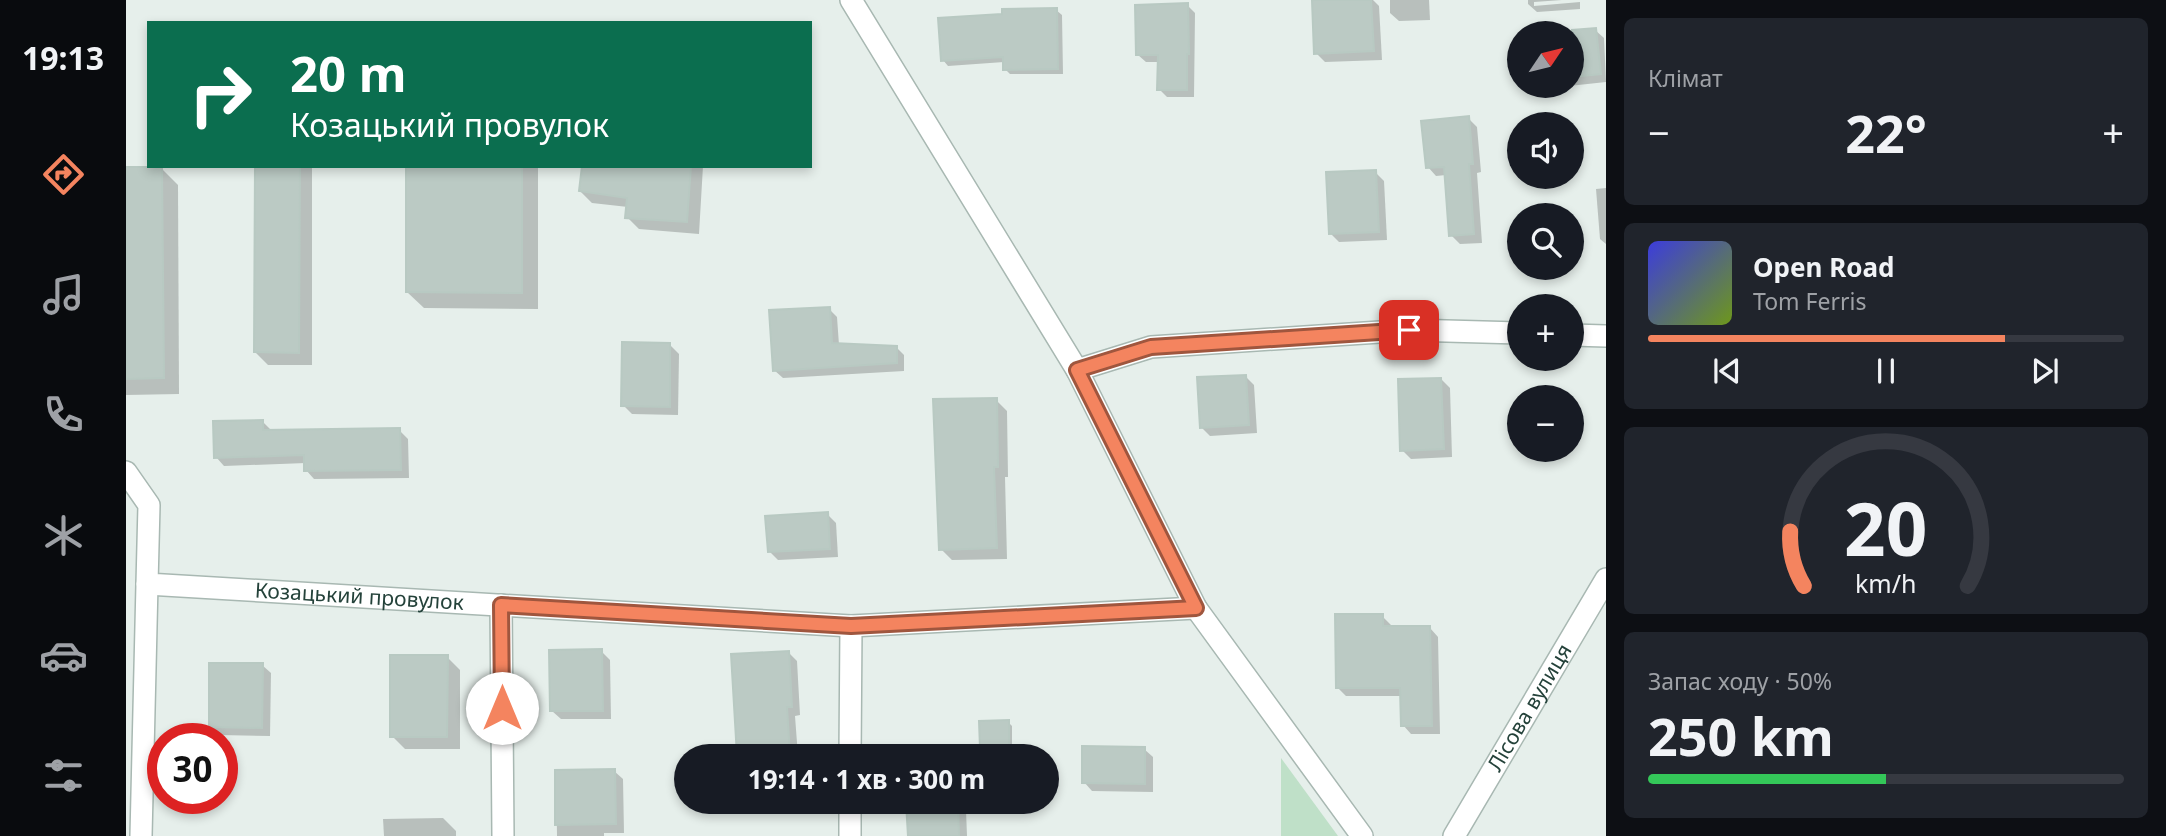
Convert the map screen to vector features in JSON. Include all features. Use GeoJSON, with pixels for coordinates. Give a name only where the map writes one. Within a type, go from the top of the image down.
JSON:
{"type":"FeatureCollection","features":[{"type":"Feature","properties":{"kind":"street"},"geometry":{"type":"LineString","coordinates":[[851,0],[1077,370],[1196,608],[1362,836]]}},
{"type":"Feature","properties":{"kind":"street"},"geometry":{"type":"LineString","coordinates":[[1077,370],[1151,347],[1409,330],[1507,333]]}},
{"type":"Feature","properties":{"kind":"street"},"geometry":{"type":"LineString","coordinates":[[1584,335],[1606,336]]}},
{"type":"Feature","properties":{"kind":"street"},"geometry":{"type":"LineString","coordinates":[[126,472],[149,505],[141,836]]}},
{"type":"Feature","properties":{"kind":"street","name":"Лісова вулиця"},"geometry":{"type":"LineString","coordinates":[[1454,836],[1606,579]]}},
{"type":"Feature","properties":{"kind":"street","name":"Козацький провулок"},"geometry":{"type":"LineString","coordinates":[[147,584],[851,626],[1196,608]]}},
{"type":"Feature","properties":{"kind":"street"},"geometry":{"type":"LineString","coordinates":[[501,605],[503,836]]}},
{"type":"Feature","properties":{"kind":"street"},"geometry":{"type":"LineString","coordinates":[[850,744],[851,626]]}},
{"type":"Feature","properties":{"kind":"street"},"geometry":{"type":"LineString","coordinates":[[850,814],[850,836]]}},
{"type":"Feature","properties":{"kind":"green space"},"geometry":{"type":"Polygon","coordinates":[[[1281,758],[1338,836],[1281,836],[1281,758]]]}},
{"type":"Feature","properties":{"kind":"building"},"geometry":{"type":"Polygon","coordinates":[[[1312,0],[1371,0],[1374,51],[1314,54],[1312,0]]]}},
{"type":"Feature","properties":{"kind":"building"},"geometry":{"type":"Polygon","coordinates":[[[1188,3],[1187,90],[1157,90],[1158,55],[1136,55],[1135,5],[1188,3]]]}},
{"type":"Feature","properties":{"kind":"building"},"geometry":{"type":"Polygon","coordinates":[[[1057,8],[1058,69],[1003,70],[1003,57],[941,61],[938,18],[1002,14],[1002,9],[1057,8]]]}},
{"type":"Feature","properties":{"kind":"building"},"geometry":{"type":"Polygon","coordinates":[[[1596,28],[1601,74],[1584,76],[1584,29],[1596,28]]]}},
{"type":"Feature","properties":{"kind":"building"},"geometry":{"type":"Polygon","coordinates":[[[1469,116],[1474,234],[1449,236],[1444,167],[1426,168],[1421,121],[1469,116]]]}},
{"type":"Feature","properties":{"kind":"building"},"geometry":{"type":"Polygon","coordinates":[[[126,167],[162,168],[164,378],[126,379],[126,167]]]}},
{"type":"Feature","properties":{"kind":"building"},"geometry":{"type":"Polygon","coordinates":[[[255,168],[300,168],[299,353],[254,352],[255,168]]]}},
{"type":"Feature","properties":{"kind":"building"},"geometry":{"type":"Polygon","coordinates":[[[406,168],[522,168],[522,293],[406,292],[406,168]]]}},
{"type":"Feature","properties":{"kind":"building"},"geometry":{"type":"Polygon","coordinates":[[[582,168],[691,168],[687,222],[625,218],[627,198],[579,191],[582,168]]]}},
{"type":"Feature","properties":{"kind":"building"},"geometry":{"type":"Polygon","coordinates":[[[1376,170],[1379,232],[1329,234],[1326,172],[1376,170]]]}},
{"type":"Feature","properties":{"kind":"building"},"geometry":{"type":"Polygon","coordinates":[[[830,307],[832,343],[897,346],[897,363],[773,371],[769,310],[830,307]]]}},
{"type":"Feature","properties":{"kind":"building"},"geometry":{"type":"Polygon","coordinates":[[[622,342],[670,343],[670,407],[621,406],[622,342]]]}},
{"type":"Feature","properties":{"kind":"building"},"geometry":{"type":"Polygon","coordinates":[[[1246,375],[1249,425],[1200,428],[1197,377],[1246,375]]]}},
{"type":"Feature","properties":{"kind":"building"},"geometry":{"type":"Polygon","coordinates":[[[1441,378],[1444,449],[1400,451],[1398,379],[1441,378]]]}},
{"type":"Feature","properties":{"kind":"building"},"geometry":{"type":"Polygon","coordinates":[[[997,398],[998,467],[994,467],[997,548],[939,550],[933,399],[997,398]]]}},
{"type":"Feature","properties":{"kind":"building"},"geometry":{"type":"Polygon","coordinates":[[[263,420],[263,430],[400,428],[401,470],[304,471],[304,455],[214,458],[213,421],[263,420]]]}},
{"type":"Feature","properties":{"kind":"building"},"geometry":{"type":"Polygon","coordinates":[[[828,512],[830,549],[768,552],[765,516],[828,512]]]}},
{"type":"Feature","properties":{"kind":"building"},"geometry":{"type":"Polygon","coordinates":[[[1335,614],[1383,614],[1383,626],[1430,626],[1432,726],[1401,726],[1400,688],[1336,688],[1335,614]]]}},
{"type":"Feature","properties":{"kind":"building"},"geometry":{"type":"Polygon","coordinates":[[[602,649],[603,711],[550,711],[549,650],[602,649]]]}},
{"type":"Feature","properties":{"kind":"building"},"geometry":{"type":"Polygon","coordinates":[[[789,651],[792,707],[787,707],[789,744],[736,744],[731,654],[789,651]]]}},
{"type":"Feature","properties":{"kind":"building"},"geometry":{"type":"Polygon","coordinates":[[[390,655],[448,655],[447,737],[390,737],[390,655]]]}},
{"type":"Feature","properties":{"kind":"building"},"geometry":{"type":"Polygon","coordinates":[[[209,663],[263,663],[262,728],[238,728],[238,723],[209,723],[209,663]]]}},
{"type":"Feature","properties":{"kind":"building"},"geometry":{"type":"Polygon","coordinates":[[[1009,720],[1009,744],[980,744],[979,721],[1009,720]]]}},
{"type":"Feature","properties":{"kind":"building"},"geometry":{"type":"Polygon","coordinates":[[[1082,746],[1145,747],[1145,784],[1082,783],[1082,746]]]}},
{"type":"Feature","properties":{"kind":"building"},"geometry":{"type":"Polygon","coordinates":[[[615,769],[616,824],[555,825],[555,770],[615,769]]]}},
{"type":"Feature","properties":{"kind":"building"},"geometry":{"type":"Polygon","coordinates":[[[907,814],[958,814],[959,836],[908,836],[907,814]]]}},
{"type":"Feature","properties":{"kind":"route"},"geometry":{"type":"LineString","coordinates":[[502,708],[501,605],[851,626],[1196,608],[1077,370],[1151,347],[1409,330]]}}]}
